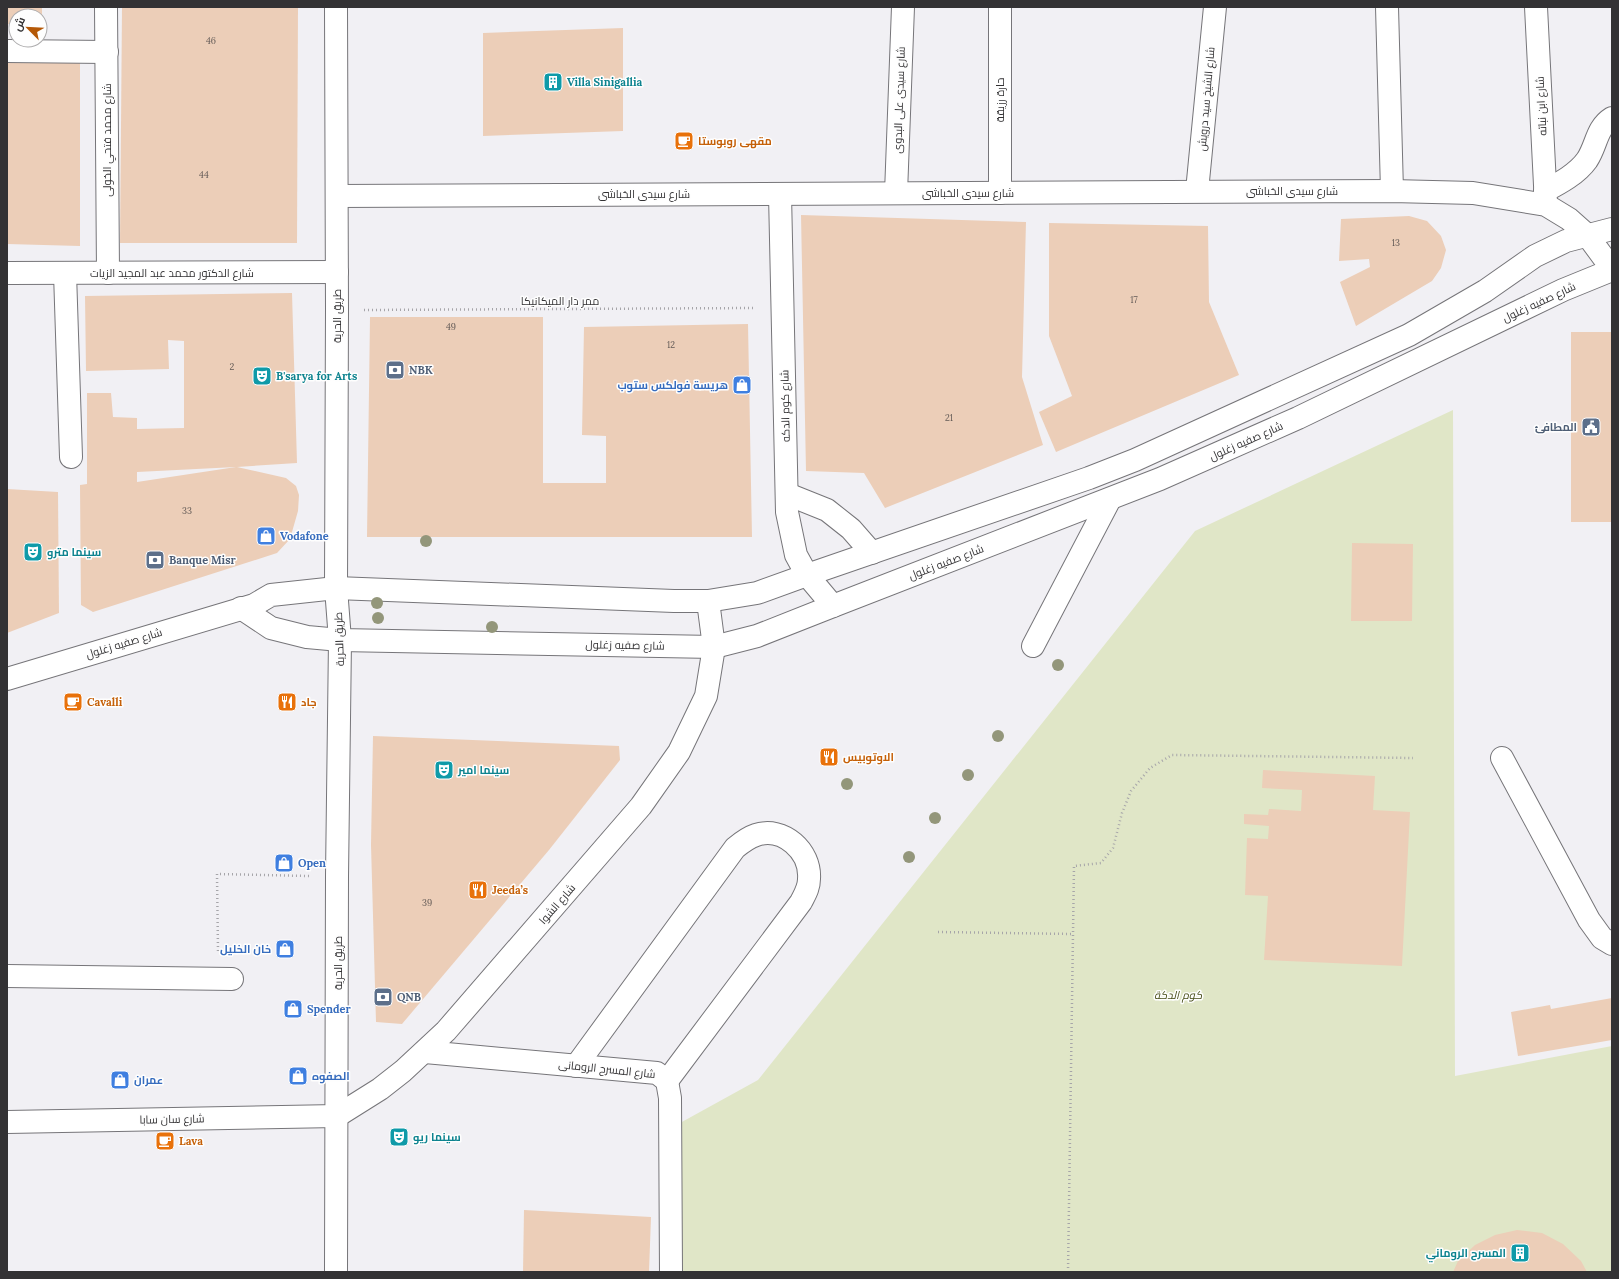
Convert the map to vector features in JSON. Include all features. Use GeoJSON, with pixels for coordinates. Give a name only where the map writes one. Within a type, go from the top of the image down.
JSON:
{"type":"FeatureCollection","features":[{"type":"Feature","properties":{"kind":"street","name":"شارع محمد فتحي الخولى"},"geometry":{"type":"LineString","coordinates":[[106,7],[108,273]]}},
{"type":"Feature","properties":{"kind":"street","name":"طريق الحرية"},"geometry":{"type":"LineString","coordinates":[[336,7],[338,310],[336,588],[340,640],[337,876],[336,1272]]}},
{"type":"Feature","properties":{"kind":"street","name":"شارع سيدى على البدوى"},"geometry":{"type":"LineString","coordinates":[[896,193],[903,7]]}},
{"type":"Feature","properties":{"kind":"street","name":"حارة رزيقة"},"geometry":{"type":"LineString","coordinates":[[1000,7],[1000,193]]}},
{"type":"Feature","properties":{"kind":"street","name":"شارع الشيخ سيد درويش"},"geometry":{"type":"LineString","coordinates":[[1197,191],[1215,7]]}},
{"type":"Feature","properties":{"kind":"street"},"geometry":{"type":"LineString","coordinates":[[1388,7],[1392,191]]}},
{"type":"Feature","properties":{"kind":"street","name":"شارع ابن نباته"},"geometry":{"type":"LineString","coordinates":[[1536,7],[1546,198]]}},
{"type":"Feature","properties":{"kind":"street"},"geometry":{"type":"LineString","coordinates":[[7,51],[106,52]]}},
{"type":"Feature","properties":{"kind":"street"},"geometry":{"type":"LineString","coordinates":[[1546,198],[1581,168],[1593,150],[1599,130],[1612,118]]}},
{"type":"Feature","properties":{"kind":"street","name":"شارع سيدى الخباشى"},"geometry":{"type":"LineString","coordinates":[[337,196],[1197,191],[1392,191],[1473,193],[1546,198],[1587,235],[1612,270]]}},
{"type":"Feature","properties":{"kind":"street","name":"شارع كوم الدكه"},"geometry":{"type":"LineString","coordinates":[[780,194],[787,512],[796,555],[807,574],[833,606]]}},
{"type":"Feature","properties":{"kind":"street","name":"شارع صفيه زغلول"},"geometry":{"type":"LineString","coordinates":[[7,678],[254,605],[271,595],[336,588],[708,601],[757,593],[807,574],[1089,478],[1135,460],[1409,335],[1485,291],[1536,256],[1566,241],[1612,229]]}},
{"type":"Feature","properties":{"kind":"street","name":"شارع صفيه زغلول"},"geometry":{"type":"LineString","coordinates":[[241,608],[271,628],[307,637],[340,640],[714,647],[757,636],[1160,479],[1298,418],[1556,293],[1612,270]]}},
{"type":"Feature","properties":{"kind":"street","name":"شارع الدكتور محمد عبد المجيد الزيات"},"geometry":{"type":"LineString","coordinates":[[7,273],[337,272]]}},
{"type":"Feature","properties":{"kind":"street"},"geometry":{"type":"LineString","coordinates":[[65,273],[71,457]]}},
{"type":"Feature","properties":{"kind":"street"},"geometry":{"type":"LineString","coordinates":[[1033,646],[1110,499],[1089,478]]}},
{"type":"Feature","properties":{"kind":"street"},"geometry":{"type":"LineString","coordinates":[[787,494],[827,510],[851,529],[872,552]]}},
{"type":"Feature","properties":{"kind":"street","name":"شارع الشوا"},"geometry":{"type":"LineString","coordinates":[[337,1116],[380,1089],[425,1052],[446,1031],[641,806],[679,752],[706,696],[714,647],[708,601]]}},
{"type":"Feature","properties":{"kind":"street"},"geometry":{"type":"LineString","coordinates":[[1502,758],[1588,920],[1602,938],[1612,944]]}},
{"type":"Feature","properties":{"kind":"street"},"geometry":{"type":"LineString","coordinates":[[576,1066],[735,848],[745,840],[757,835],[771,834],[783,837],[795,844],[804,853],[810,878],[807,891],[801,902],[667,1080]]}},
{"type":"Feature","properties":{"kind":"street"},"geometry":{"type":"LineString","coordinates":[[7,976],[225,979]]}},
{"type":"Feature","properties":{"kind":"street","name":"شارع المسرح الرومانى"},"geometry":{"type":"LineString","coordinates":[[425,1052],[657,1073],[667,1080],[670,1098],[671,1272]]}},
{"type":"Feature","properties":{"kind":"street","name":"شارع سان سابا"},"geometry":{"type":"LineString","coordinates":[[7,1122],[337,1116]]}},
{"type":"Feature","properties":{"kind":"path","name":"ممر دار الميكانيكا"},"geometry":{"type":"LineString","coordinates":[[338,310],[782,308]]}},
{"type":"Feature","properties":{"kind":"path"},"geometry":{"type":"LineString","coordinates":[[1068,1272],[1074,866],[1101,863],[1113,848],[1122,813],[1131,791],[1150,768],[1172,755],[1413,758]]}},
{"type":"Feature","properties":{"kind":"path"},"geometry":{"type":"LineString","coordinates":[[225,979],[217,874],[337,876]]}},
{"type":"Feature","properties":{"kind":"path"},"geometry":{"type":"LineString","coordinates":[[938,932],[1072,934]]}},
{"type":"Feature","properties":{"kind":"green space","name":"كوم الدكة"},"geometry":{"type":"Polygon","coordinates":[[[1453,410],[1455,1076],[1612,1046],[1612,1272],[682,1272],[680,1123],[758,1080],[1195,531],[1453,410]]]}},
{"type":"Feature","properties":{"kind":"building"},"geometry":{"type":"Polygon","coordinates":[[[7,7],[42,7],[8,8],[7,24],[7,7]]]}},
{"type":"Feature","properties":{"kind":"building"},"geometry":{"type":"Polygon","coordinates":[[[122,7],[298,7],[297,243],[120,243],[122,7]]]}},
{"type":"Feature","properties":{"kind":"building","name":"Villa Sinigallia"},"geometry":{"type":"Polygon","coordinates":[[[623,28],[623,131],[483,136],[483,33],[623,28]]]}},
{"type":"Feature","properties":{"kind":"building"},"geometry":{"type":"Polygon","coordinates":[[[7,59],[80,59],[80,246],[7,244],[7,59]]]}},
{"type":"Feature","properties":{"kind":"building"},"geometry":{"type":"Polygon","coordinates":[[[801,215],[1026,222],[1022,377],[1043,445],[885,508],[864,473],[806,471],[801,215]]]}},
{"type":"Feature","properties":{"kind":"building"},"geometry":{"type":"Polygon","coordinates":[[[1409,216],[1427,221],[1441,236],[1446,250],[1441,268],[1432,281],[1356,326],[1340,282],[1370,267],[1369,259],[1339,261],[1341,219],[1409,216]]]}},
{"type":"Feature","properties":{"kind":"building"},"geometry":{"type":"Polygon","coordinates":[[[1049,223],[1208,226],[1209,302],[1239,375],[1056,452],[1039,412],[1072,396],[1049,336],[1049,223]]]}},
{"type":"Feature","properties":{"kind":"building"},"geometry":{"type":"Polygon","coordinates":[[[292,293],[297,463],[237,467],[286,478],[296,486],[299,495],[298,511],[290,539],[277,553],[93,612],[81,605],[80,485],[87,484],[87,393],[111,393],[113,417],[137,418],[137,429],[184,428],[184,341],[168,340],[169,369],[86,371],[85,296],[292,293]],[[236,467],[137,472],[137,482],[236,467]]]}},
{"type":"Feature","properties":{"kind":"building"},"geometry":{"type":"Polygon","coordinates":[[[370,317],[543,317],[543,483],[606,483],[606,436],[582,435],[584,327],[748,324],[752,537],[367,537],[370,317]]]}},
{"type":"Feature","properties":{"kind":"building","name":"المطافئ"},"geometry":{"type":"Polygon","coordinates":[[[1571,332],[1612,332],[1612,522],[1571,522],[1571,332]]]}},
{"type":"Feature","properties":{"kind":"building","name":"سينما مترو"},"geometry":{"type":"Polygon","coordinates":[[[7,489],[58,492],[59,613],[7,633],[7,489]]]}},
{"type":"Feature","properties":{"kind":"building"},"geometry":{"type":"Polygon","coordinates":[[[1352,543],[1413,544],[1412,621],[1351,621],[1352,543]]]}},
{"type":"Feature","properties":{"kind":"building"},"geometry":{"type":"Polygon","coordinates":[[[373,736],[619,746],[620,760],[549,850],[402,1024],[376,1022],[371,845],[373,736]]]}},
{"type":"Feature","properties":{"kind":"building"},"geometry":{"type":"Polygon","coordinates":[[[1263,770],[1375,776],[1373,810],[1410,812],[1402,966],[1264,960],[1268,896],[1245,895],[1247,838],[1268,839],[1269,826],[1244,824],[1244,814],[1268,815],[1269,809],[1301,811],[1302,790],[1262,788],[1263,770]]]}},
{"type":"Feature","properties":{"kind":"building"},"geometry":{"type":"Polygon","coordinates":[[[1612,998],[1612,1040],[1518,1056],[1511,1012],[1550,1005],[1551,1009],[1612,998]]]}},
{"type":"Feature","properties":{"kind":"building"},"geometry":{"type":"Polygon","coordinates":[[[524,1210],[651,1217],[649,1272],[523,1272],[524,1210]]]}},
{"type":"Feature","properties":{"kind":"building","name":"المسرح الروماني"},"geometry":{"type":"Polygon","coordinates":[[[1517,1230],[1542,1233],[1563,1244],[1581,1261],[1587,1272],[1453,1272],[1458,1261],[1475,1245],[1495,1235],[1517,1230]]]}},
{"type":"Feature","properties":{"kind":"place","name":"Villa Sinigallia"},"geometry":{"type":"Point","coordinates":[553,82]}},
{"type":"Feature","properties":{"kind":"place","name":"مقهى روبوستا"},"geometry":{"type":"Point","coordinates":[684,141]}},
{"type":"Feature","properties":{"kind":"place","name":"NBK"},"geometry":{"type":"Point","coordinates":[395,370]}},
{"type":"Feature","properties":{"kind":"place","name":"B'sarya for Arts"},"geometry":{"type":"Point","coordinates":[262,376]}},
{"type":"Feature","properties":{"kind":"place","name":"هريسة فولكس ستوب"},"geometry":{"type":"Point","coordinates":[742,385]}},
{"type":"Feature","properties":{"kind":"place","name":"المطافئ"},"geometry":{"type":"Point","coordinates":[1591,427]}},
{"type":"Feature","properties":{"kind":"place","name":"Vodafone"},"geometry":{"type":"Point","coordinates":[266,536]}},
{"type":"Feature","properties":{"kind":"place","name":"سينما مترو"},"geometry":{"type":"Point","coordinates":[33,552]}},
{"type":"Feature","properties":{"kind":"place","name":"Banque Misr"},"geometry":{"type":"Point","coordinates":[155,560]}},
{"type":"Feature","properties":{"kind":"place","name":"Cavalli"},"geometry":{"type":"Point","coordinates":[73,702]}},
{"type":"Feature","properties":{"kind":"place","name":"جاد"},"geometry":{"type":"Point","coordinates":[287,702]}},
{"type":"Feature","properties":{"kind":"place","name":"الاوتوبيس"},"geometry":{"type":"Point","coordinates":[829,757]}},
{"type":"Feature","properties":{"kind":"place","name":"سينما امير"},"geometry":{"type":"Point","coordinates":[444,770]}},
{"type":"Feature","properties":{"kind":"place","name":"Open"},"geometry":{"type":"Point","coordinates":[284,863]}},
{"type":"Feature","properties":{"kind":"place","name":"Jeeda’s"},"geometry":{"type":"Point","coordinates":[478,890]}},
{"type":"Feature","properties":{"kind":"place","name":"خان الخليل"},"geometry":{"type":"Point","coordinates":[285,949]}},
{"type":"Feature","properties":{"kind":"place","name":"QNB"},"geometry":{"type":"Point","coordinates":[383,997]}},
{"type":"Feature","properties":{"kind":"place","name":"Spender"},"geometry":{"type":"Point","coordinates":[293,1009]}},
{"type":"Feature","properties":{"kind":"place","name":"الصفوه"},"geometry":{"type":"Point","coordinates":[298,1076]}},
{"type":"Feature","properties":{"kind":"place","name":"عمران"},"geometry":{"type":"Point","coordinates":[120,1080]}},
{"type":"Feature","properties":{"kind":"place","name":"سينما ريو"},"geometry":{"type":"Point","coordinates":[399,1137]}},
{"type":"Feature","properties":{"kind":"place","name":"Lava"},"geometry":{"type":"Point","coordinates":[165,1141]}},
{"type":"Feature","properties":{"kind":"place","name":"المسرح الروماني"},"geometry":{"type":"Point","coordinates":[1520,1253]}}]}
